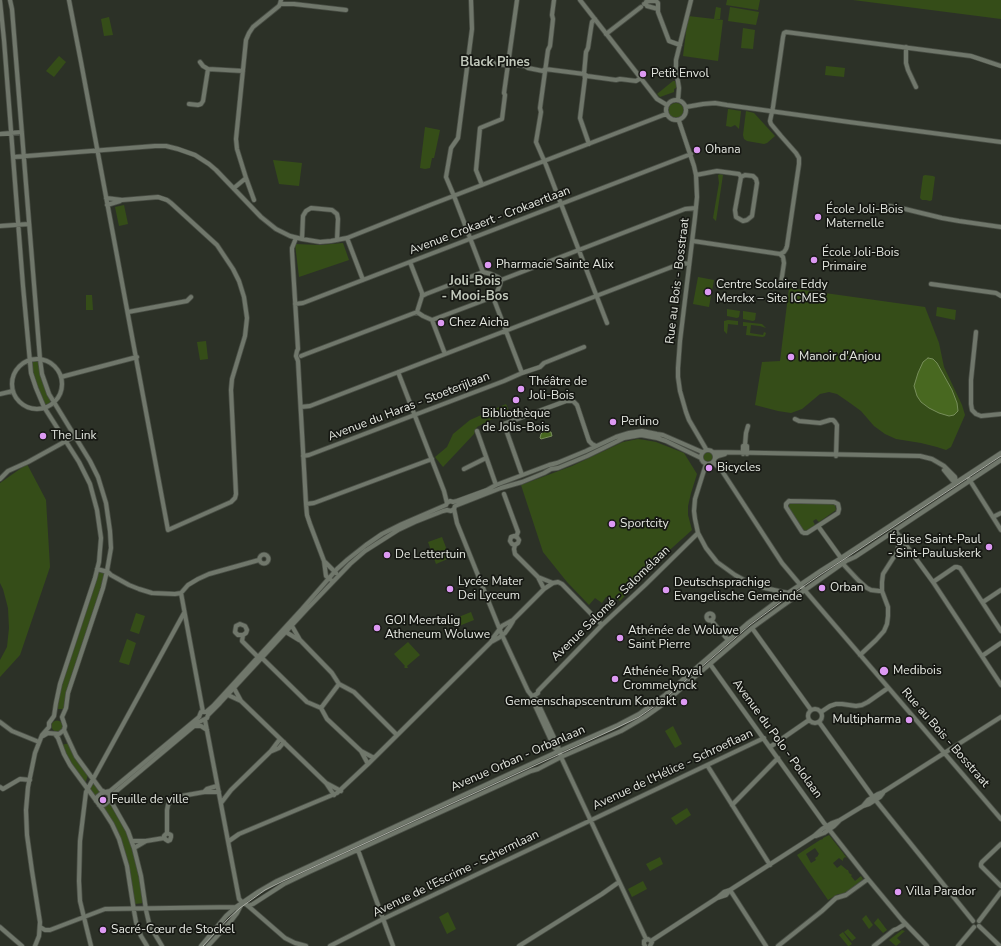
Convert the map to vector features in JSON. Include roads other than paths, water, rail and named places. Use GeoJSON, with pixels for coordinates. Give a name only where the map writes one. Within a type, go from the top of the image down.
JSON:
{"type":"FeatureCollection","features":[{"type":"Feature","properties":{"kind":"street"},"geometry":{"type":"LineString","coordinates":[[10,0],[12,9],[40,359],[44,383],[98,477],[106,503],[111,541],[110,555],[103,588],[68,693],[66,708],[63,716],[65,724],[64,730],[76,756],[102,790],[109,794],[111,801],[132,841],[141,876],[147,916],[153,931],[162,946]]}},
{"type":"Feature","properties":{"kind":"street"},"geometry":{"type":"LineString","coordinates":[[69,0],[168,530],[231,502],[235,498],[231,390],[232,379],[245,336],[246,318],[244,297],[233,269],[217,246],[167,200],[158,197],[122,200],[106,198]]}},
{"type":"Feature","properties":{"kind":"street"},"geometry":{"type":"LineString","coordinates":[[471,0],[472,29],[458,138],[452,148],[446,177],[483,272]]}},
{"type":"Feature","properties":{"kind":"street"},"geometry":{"type":"LineString","coordinates":[[482,185],[476,170],[480,128],[502,119],[505,96],[504,93],[517,0]]}},
{"type":"Feature","properties":{"kind":"street"},"geometry":{"type":"LineString","coordinates":[[554,0],[550,46],[545,69],[540,108],[541,112],[536,142],[607,323]]}},
{"type":"Feature","properties":{"kind":"street"},"geometry":{"type":"LineString","coordinates":[[580,0],[657,99],[667,105]]}},
{"type":"Feature","properties":{"kind":"street"},"geometry":{"type":"LineString","coordinates":[[678,100],[679,88],[676,60],[690,0]]}},
{"type":"Feature","properties":{"kind":"street"},"geometry":{"type":"LineString","coordinates":[[0,1],[33,381],[44,407],[66,441],[92,488],[101,538],[98,569],[94,583],[60,684],[55,714],[49,723],[49,727],[46,729],[39,742],[30,780],[27,802],[27,835],[40,927],[38,941],[35,946]]}},
{"type":"Feature","properties":{"kind":"street"},"geometry":{"type":"LineString","coordinates":[[606,34],[646,2],[656,1],[658,3],[658,12],[669,41],[680,45]]}},
{"type":"Feature","properties":{"kind":"street"},"geometry":{"type":"LineString","coordinates":[[254,200],[237,149],[236,139],[246,40],[249,33],[253,27],[281,2],[346,10]]}},
{"type":"Feature","properties":{"kind":"street"},"geometry":{"type":"LineString","coordinates":[[643,5],[658,9]]}},
{"type":"Feature","properties":{"kind":"street"},"geometry":{"type":"LineString","coordinates":[[589,144],[580,118],[585,78],[586,52],[592,22],[595,19]]}},
{"type":"Feature","properties":{"kind":"street"},"geometry":{"type":"LineString","coordinates":[[693,241],[780,254],[786,249],[799,158],[770,121],[784,33],[786,32],[971,56],[1001,66]]}},
{"type":"Feature","properties":{"kind":"street"},"geometry":{"type":"LineString","coordinates":[[906,47],[906,63],[916,87]]}},
{"type":"Feature","properties":{"kind":"street"},"geometry":{"type":"LineString","coordinates":[[468,60],[493,62],[494,64],[525,66],[543,71],[545,69],[616,80],[636,81],[641,78]]}},
{"type":"Feature","properties":{"kind":"street"},"geometry":{"type":"LineString","coordinates":[[200,62],[208,69],[243,71]]}},
{"type":"Feature","properties":{"kind":"street"},"geometry":{"type":"LineString","coordinates":[[189,104],[198,105],[203,101],[208,69]]}},
{"type":"Feature","properties":{"kind":"street"},"geometry":{"type":"LineString","coordinates":[[678,100],[681,101],[686,107],[686,114],[682,119],[675,121],[666,114],[666,111],[667,105],[672,101],[678,100]]}},
{"type":"Feature","properties":{"kind":"street"},"geometry":{"type":"LineString","coordinates":[[686,107],[714,103],[1001,142]]}},
{"type":"Feature","properties":{"kind":"street"},"geometry":{"type":"LineString","coordinates":[[14,157],[155,146],[166,146],[178,149],[194,155],[209,164],[234,188],[265,222],[296,238],[320,242],[347,238],[666,114]]}},
{"type":"Feature","properties":{"kind":"street","name":"Rue au Bois - Bosstraat"},"geometry":{"type":"LineString","coordinates":[[679,120],[691,154],[696,175],[697,197],[678,368],[683,404],[689,420],[701,441],[704,451]]}},
{"type":"Feature","properties":{"kind":"street"},"geometry":{"type":"LineString","coordinates":[[0,134],[22,132]]}},
{"type":"Feature","properties":{"kind":"street","name":"Avenue Crokaert - Crokaertlaan"},"geometry":{"type":"LineString","coordinates":[[295,304],[303,303],[691,154]]}},
{"type":"Feature","properties":{"kind":"street"},"geometry":{"type":"LineString","coordinates":[[696,175],[717,171],[739,174],[741,177]]}},
{"type":"Feature","properties":{"kind":"street"},"geometry":{"type":"LineString","coordinates":[[745,175],[753,176],[757,183],[752,216],[745,221],[740,220],[735,214],[741,177],[745,175]]}},
{"type":"Feature","properties":{"kind":"street"},"geometry":{"type":"LineString","coordinates":[[234,188],[246,178]]}},
{"type":"Feature","properties":{"kind":"street"},"geometry":{"type":"LineString","coordinates":[[107,205],[122,200]]}},
{"type":"Feature","properties":{"kind":"street"},"geometry":{"type":"LineString","coordinates":[[889,206],[958,221],[1001,227]]}},
{"type":"Feature","properties":{"kind":"street"},"geometry":{"type":"LineString","coordinates":[[302,239],[303,216],[306,211],[311,208],[332,210],[337,214],[337,240]]}},
{"type":"Feature","properties":{"kind":"street"},"geometry":{"type":"LineString","coordinates":[[501,280],[685,209],[696,208]]}},
{"type":"Feature","properties":{"kind":"street"},"geometry":{"type":"LineString","coordinates":[[0,226],[29,224]]}},
{"type":"Feature","properties":{"kind":"street"},"geometry":{"type":"LineString","coordinates":[[296,238],[292,248],[298,349],[296,356],[298,361],[307,515],[324,561],[326,576],[331,580]]}},
{"type":"Feature","properties":{"kind":"street"},"geometry":{"type":"LineString","coordinates":[[347,238],[362,280]]}},
{"type":"Feature","properties":{"kind":"street"},"geometry":{"type":"LineString","coordinates":[[780,254],[783,257],[784,263],[781,283]]}},
{"type":"Feature","properties":{"kind":"street"},"geometry":{"type":"LineString","coordinates":[[410,262],[422,293],[417,312]]}},
{"type":"Feature","properties":{"kind":"street"},"geometry":{"type":"LineString","coordinates":[[301,407],[310,406],[682,263],[689,264]]}},
{"type":"Feature","properties":{"kind":"street"},"geometry":{"type":"LineString","coordinates":[[422,296],[483,272],[498,277],[501,280]]}},
{"type":"Feature","properties":{"kind":"street"},"geometry":{"type":"LineString","coordinates":[[417,312],[432,320],[493,298],[501,280]]}},
{"type":"Feature","properties":{"kind":"street"},"geometry":{"type":"LineString","coordinates":[[931,284],[996,293],[1001,296]]}},
{"type":"Feature","properties":{"kind":"street"},"geometry":{"type":"LineString","coordinates":[[128,312],[187,301],[191,297]]}},
{"type":"Feature","properties":{"kind":"street"},"geometry":{"type":"LineString","coordinates":[[493,298],[522,373]]}},
{"type":"Feature","properties":{"kind":"street"},"geometry":{"type":"LineString","coordinates":[[298,361],[301,356],[417,312]]}},
{"type":"Feature","properties":{"kind":"street"},"geometry":{"type":"LineString","coordinates":[[432,320],[445,354]]}},
{"type":"Feature","properties":{"kind":"street"},"geometry":{"type":"LineString","coordinates":[[976,332],[971,380],[972,410],[981,416],[1001,414]]}},
{"type":"Feature","properties":{"kind":"street","name":"Avenue du Haras - Stoeterijlaan"},"geometry":{"type":"LineString","coordinates":[[303,456],[310,455],[540,367],[544,363],[584,348]]}},
{"type":"Feature","properties":{"kind":"street"},"geometry":{"type":"LineString","coordinates":[[298,349],[301,356]]}},
{"type":"Feature","properties":{"kind":"street"},"geometry":{"type":"LineString","coordinates":[[61,377],[136,357]]}},
{"type":"Feature","properties":{"kind":"street"},"geometry":{"type":"LineString","coordinates":[[40,359],[49,362],[57,369],[61,377],[61,388],[54,402],[36,409],[22,404],[13,391],[12,386],[13,378],[19,366],[30,360],[40,359]]}},
{"type":"Feature","properties":{"kind":"street"},"geometry":{"type":"LineString","coordinates":[[398,372],[502,635],[528,690],[536,699],[558,746],[561,757],[646,940],[648,939],[651,944],[717,898],[726,895],[730,890],[814,836],[824,833],[828,828],[834,826],[840,820],[869,804],[878,794],[1001,717]]}},
{"type":"Feature","properties":{"kind":"street"},"geometry":{"type":"LineString","coordinates":[[0,394],[13,391]]}},
{"type":"Feature","properties":{"kind":"street"},"geometry":{"type":"LineString","coordinates":[[522,475],[504,424],[566,401],[573,401],[577,405],[589,441],[596,446]]}},
{"type":"Feature","properties":{"kind":"street"},"geometry":{"type":"LineString","coordinates":[[795,419],[799,421],[820,423],[830,420],[835,422],[837,425],[836,455]]}},
{"type":"Feature","properties":{"kind":"street"},"geometry":{"type":"LineString","coordinates":[[745,453],[746,433],[748,426]]}},
{"type":"Feature","properties":{"kind":"street"},"geometry":{"type":"LineString","coordinates":[[478,431],[496,485]]}},
{"type":"Feature","properties":{"kind":"street"},"geometry":{"type":"LineString","coordinates":[[205,713],[292,626],[331,580],[335,572],[347,560],[382,534],[402,524],[496,485],[549,464],[557,463],[622,434],[647,431],[663,435],[694,449],[704,451],[710,449],[714,452],[920,456],[936,461],[944,466],[955,477],[956,482]]}},
{"type":"Feature","properties":{"kind":"street"},"geometry":{"type":"LineString","coordinates":[[306,946],[285,938],[239,900],[207,730],[200,713],[205,713],[228,695],[331,580],[337,577],[365,551],[398,530],[448,510],[451,504],[522,482],[599,450],[617,440],[628,437],[642,435],[666,441],[700,458],[702,462],[706,464]]}},
{"type":"Feature","properties":{"kind":"street"},"geometry":{"type":"LineString","coordinates":[[0,479],[8,471],[28,462],[75,436]]}},
{"type":"Feature","properties":{"kind":"street"},"geometry":{"type":"LineString","coordinates":[[694,449],[700,445],[701,441]]}},
{"type":"Feature","properties":{"kind":"street"},"geometry":{"type":"LineString","coordinates":[[700,458],[704,451]]}},
{"type":"Feature","properties":{"kind":"street"},"geometry":{"type":"LineString","coordinates":[[714,452],[714,460]]}},
{"type":"Feature","properties":{"kind":"street"},"geometry":{"type":"LineString","coordinates":[[706,464],[710,464],[722,454],[745,453]]}},
{"type":"Feature","properties":{"kind":"street","name":"Avenue Orban - Orbanlaan"},"geometry":{"type":"LineString","coordinates":[[201,946],[226,916],[236,907],[258,892],[287,876],[618,725],[643,711],[665,695],[748,623],[788,593],[1001,453]]}},
{"type":"Feature","properties":{"kind":"street"},"geometry":{"type":"LineString","coordinates":[[464,469],[486,458]]}},
{"type":"Feature","properties":{"kind":"street"},"geometry":{"type":"LineString","coordinates":[[306,504],[314,503],[432,459]]}},
{"type":"Feature","properties":{"kind":"street","name":"Rue au Bois - Bosstraat"},"geometry":{"type":"LineString","coordinates":[[714,460],[774,552],[800,585],[1001,819]]}},
{"type":"Feature","properties":{"kind":"street","name":"Avenue Orban - Orbanlaan"},"geometry":{"type":"LineString","coordinates":[[248,906],[284,884],[621,731],[646,717],[662,706],[752,628],[843,564],[1001,460]]}},
{"type":"Feature","properties":{"kind":"street"},"geometry":{"type":"LineString","coordinates":[[706,464],[695,499],[694,519],[698,533],[706,548],[717,562],[735,575],[765,588],[788,593]]}},
{"type":"Feature","properties":{"kind":"street"},"geometry":{"type":"LineString","coordinates":[[967,475],[1001,530]]}},
{"type":"Feature","properties":{"kind":"street"},"geometry":{"type":"LineString","coordinates":[[504,494],[518,532],[516,537],[519,540],[515,545],[515,554],[538,577],[544,589]]}},
{"type":"Feature","properties":{"kind":"street"},"geometry":{"type":"LineString","coordinates":[[787,502],[836,502],[839,511],[818,526],[806,533],[802,532],[786,507],[787,502]]}},
{"type":"Feature","properties":{"kind":"street"},"geometry":{"type":"LineString","coordinates":[[448,510],[457,523]]}},
{"type":"Feature","properties":{"kind":"street"},"geometry":{"type":"LineString","coordinates":[[993,517],[1001,513]]}},
{"type":"Feature","properties":{"kind":"street"},"geometry":{"type":"LineString","coordinates":[[818,526],[841,558]]}},
{"type":"Feature","properties":{"kind":"street"},"geometry":{"type":"LineString","coordinates":[[895,530],[933,582],[1001,685]]}},
{"type":"Feature","properties":{"kind":"street","name":"Avenue Salomé - Salomélaan"},"geometry":{"type":"LineString","coordinates":[[532,696],[538,692],[602,625],[698,533]]}},
{"type":"Feature","properties":{"kind":"street"},"geometry":{"type":"LineString","coordinates":[[860,655],[884,631],[887,624],[888,607],[882,591],[883,574],[897,552],[900,536]]}},
{"type":"Feature","properties":{"kind":"street"},"geometry":{"type":"LineString","coordinates":[[98,569],[107,571],[111,575],[138,589],[160,594],[175,594],[181,593],[193,582],[209,574],[259,560]]}},
{"type":"Feature","properties":{"kind":"street"},"geometry":{"type":"LineString","coordinates":[[324,561],[335,572],[337,577]]}},
{"type":"Feature","properties":{"kind":"street"},"geometry":{"type":"LineString","coordinates":[[843,564],[867,588],[882,591]]}},
{"type":"Feature","properties":{"kind":"street"},"geometry":{"type":"LineString","coordinates":[[933,582],[954,567],[960,568],[1001,631]]}},
{"type":"Feature","properties":{"kind":"street"},"geometry":{"type":"LineString","coordinates":[[538,577],[553,583]]}},
{"type":"Feature","properties":{"kind":"street"},"geometry":{"type":"LineString","coordinates":[[491,642],[502,626],[513,620],[544,589],[553,583],[558,582],[562,584],[602,625]]}},
{"type":"Feature","properties":{"kind":"street"},"geometry":{"type":"LineString","coordinates":[[983,602],[1001,590]]}},
{"type":"Feature","properties":{"kind":"street"},"geometry":{"type":"LineString","coordinates":[[96,800],[102,793],[109,792],[202,718],[207,718],[201,702],[181,593]]}},
{"type":"Feature","properties":{"kind":"street"},"geometry":{"type":"LineString","coordinates":[[780,599],[784,605]]}},
{"type":"Feature","properties":{"kind":"street"},"geometry":{"type":"LineString","coordinates":[[91,946],[80,901],[80,841],[86,792],[184,613]]}},
{"type":"Feature","properties":{"kind":"street"},"geometry":{"type":"LineString","coordinates":[[228,841],[239,834],[334,795],[341,790],[491,642],[502,635],[513,620]]}},
{"type":"Feature","properties":{"kind":"street"},"geometry":{"type":"LineString","coordinates":[[711,620],[728,640]]}},
{"type":"Feature","properties":{"kind":"street"},"geometry":{"type":"LineString","coordinates":[[292,626],[300,640],[332,673],[339,684],[354,692],[397,735]]}},
{"type":"Feature","properties":{"kind":"street"},"geometry":{"type":"LineString","coordinates":[[752,628],[811,710]]}},
{"type":"Feature","properties":{"kind":"street"},"geometry":{"type":"LineString","coordinates":[[286,632],[300,640]]}},
{"type":"Feature","properties":{"kind":"street"},"geometry":{"type":"LineString","coordinates":[[243,635],[242,641],[260,658],[307,702],[321,708],[327,718],[361,751],[374,758]]}},
{"type":"Feature","properties":{"kind":"street"},"geometry":{"type":"LineString","coordinates":[[982,656],[1001,643]]}},
{"type":"Feature","properties":{"kind":"street","name":"Avenue du Polo - Pololaan"},"geometry":{"type":"LineString","coordinates":[[710,664],[828,828],[903,922],[927,946]]}},
{"type":"Feature","properties":{"kind":"street"},"geometry":{"type":"LineString","coordinates":[[321,708],[339,684]]}},
{"type":"Feature","properties":{"kind":"street"},"geometry":{"type":"LineString","coordinates":[[234,688],[241,701],[326,783],[334,795]]}},
{"type":"Feature","properties":{"kind":"street"},"geometry":{"type":"LineString","coordinates":[[821,712],[836,704],[856,706],[862,705],[888,688]]}},
{"type":"Feature","properties":{"kind":"street"},"geometry":{"type":"LineString","coordinates":[[228,695],[241,701]]}},
{"type":"Feature","properties":{"kind":"street"},"geometry":{"type":"LineString","coordinates":[[201,702],[206,705],[213,706]]}},
{"type":"Feature","properties":{"kind":"street"},"geometry":{"type":"LineString","coordinates":[[815,708],[821,712],[822,718],[819,722],[814,724],[809,720],[808,716],[811,710],[815,708]]}},
{"type":"Feature","properties":{"kind":"street"},"geometry":{"type":"LineString","coordinates":[[53,719],[58,718],[63,720]]}},
{"type":"Feature","properties":{"kind":"street"},"geometry":{"type":"LineString","coordinates":[[100,805],[104,805],[109,801],[113,794],[202,718]]}},
{"type":"Feature","properties":{"kind":"street"},"geometry":{"type":"LineString","coordinates":[[770,748],[809,720]]}},
{"type":"Feature","properties":{"kind":"street"},"geometry":{"type":"LineString","coordinates":[[0,722],[16,733],[39,742]]}},
{"type":"Feature","properties":{"kind":"street"},"geometry":{"type":"LineString","coordinates":[[819,722],[874,799],[974,921],[972,924],[1000,946]]}},
{"type":"Feature","properties":{"kind":"street"},"geometry":{"type":"LineString","coordinates":[[194,726],[201,726],[207,730]]}},
{"type":"Feature","properties":{"kind":"street"},"geometry":{"type":"LineString","coordinates":[[49,727],[51,732],[58,738],[70,765],[100,805],[119,839],[127,866],[133,908],[138,929],[147,946]]}},
{"type":"Feature","properties":{"kind":"street"},"geometry":{"type":"LineString","coordinates":[[39,742],[45,734],[60,734],[64,730]]}},
{"type":"Feature","properties":{"kind":"street","name":"Avenue de l'Hélice - Schroeflaan"},"geometry":{"type":"LineString","coordinates":[[591,820],[764,738]]}},
{"type":"Feature","properties":{"kind":"street"},"geometry":{"type":"LineString","coordinates":[[221,803],[231,790],[282,740]]}},
{"type":"Feature","properties":{"kind":"street"},"geometry":{"type":"LineString","coordinates":[[361,751],[368,764]]}},
{"type":"Feature","properties":{"kind":"street"},"geometry":{"type":"LineString","coordinates":[[732,805],[778,758]]}},
{"type":"Feature","properties":{"kind":"street"},"geometry":{"type":"LineString","coordinates":[[707,765],[770,864]]}},
{"type":"Feature","properties":{"kind":"street"},"geometry":{"type":"LineString","coordinates":[[1,789],[20,779],[30,780]]}},
{"type":"Feature","properties":{"kind":"street"},"geometry":{"type":"LineString","coordinates":[[326,783],[341,790]]}},
{"type":"Feature","properties":{"kind":"street"},"geometry":{"type":"LineString","coordinates":[[204,792],[207,789],[217,786]]}},
{"type":"Feature","properties":{"kind":"street"},"geometry":{"type":"LineString","coordinates":[[132,841],[146,841],[164,838],[167,833],[168,805],[171,800],[176,797],[204,792],[219,793],[231,790]]}},
{"type":"Feature","properties":{"kind":"street","name":"Avenue de l'Escrime - Schermlaan"},"geometry":{"type":"LineString","coordinates":[[330,946],[383,919],[591,820]]}},
{"type":"Feature","properties":{"kind":"street"},"geometry":{"type":"LineString","coordinates":[[227,833],[239,834]]}},
{"type":"Feature","properties":{"kind":"street"},"geometry":{"type":"LineString","coordinates":[[134,848],[146,841]]}},
{"type":"Feature","properties":{"kind":"street"},"geometry":{"type":"LineString","coordinates":[[1001,844],[980,864],[1001,886]]}},
{"type":"Feature","properties":{"kind":"street"},"geometry":{"type":"LineString","coordinates":[[358,850],[393,946]]}},
{"type":"Feature","properties":{"kind":"street"},"geometry":{"type":"LineString","coordinates":[[778,946],[836,898],[846,895],[868,878]]}},
{"type":"Feature","properties":{"kind":"street"},"geometry":{"type":"LineString","coordinates":[[520,946],[619,882]]}},
{"type":"Feature","properties":{"kind":"street"},"geometry":{"type":"LineString","coordinates":[[730,890],[766,946]]}},
{"type":"Feature","properties":{"kind":"street"},"geometry":{"type":"LineString","coordinates":[[958,946],[976,926],[980,924],[979,920],[1001,892]]}},
{"type":"Feature","properties":{"kind":"street","name":"Avenue Orban - Orbanlaan"},"geometry":{"type":"LineString","coordinates":[[208,946],[236,914],[242,903]]}},
{"type":"Feature","properties":{"kind":"street"},"geometry":{"type":"LineString","coordinates":[[40,927],[50,930],[105,909],[236,907]]}},
{"type":"Feature","properties":{"kind":"street"},"geometry":{"type":"LineString","coordinates":[[974,921],[979,920]]}},
{"type":"Feature","properties":{"kind":"street"},"geometry":{"type":"LineString","coordinates":[[874,946],[897,929],[903,922]]}},
{"type":"Feature","properties":{"kind":"street"},"geometry":{"type":"LineString","coordinates":[[0,927],[22,946]]}},
{"type":"Feature","properties":{"kind":"street"},"geometry":{"type":"LineString","coordinates":[[644,946],[644,941],[646,940]]}},
{"type":"Feature","properties":{"kind":"tram line"},"geometry":{"type":"LineString","coordinates":[[203,946],[240,908],[265,890],[639,717],[662,701],[750,625],[781,602],[1001,456]]}},
{"type":"Feature","properties":{"kind":"place","name":"Petit Envol"},"geometry":{"type":"Point","coordinates":[643,74]}},
{"type":"Feature","properties":{"kind":"place","name":"Ohana"},"geometry":{"type":"Point","coordinates":[697,150]}},
{"type":"Feature","properties":{"kind":"place","name":"École Joli-Bois Maternelle"},"geometry":{"type":"Point","coordinates":[818,217]}},
{"type":"Feature","properties":{"kind":"place","name":"École Joli-Bois Primaire"},"geometry":{"type":"Point","coordinates":[814,260]}},
{"type":"Feature","properties":{"kind":"place","name":"Pharmacie Sainte Alix"},"geometry":{"type":"Point","coordinates":[488,265]}},
{"type":"Feature","properties":{"kind":"place","name":"Centre Scolaire Eddy Merckx – Site ICMES"},"geometry":{"type":"Point","coordinates":[708,292]}},
{"type":"Feature","properties":{"kind":"place","name":"Chez Aicha"},"geometry":{"type":"Point","coordinates":[441,323]}},
{"type":"Feature","properties":{"kind":"place","name":"Manoir d'Anjou"},"geometry":{"type":"Point","coordinates":[791,357]}},
{"type":"Feature","properties":{"kind":"place","name":"Théâtre de Joli-Bois"},"geometry":{"type":"Point","coordinates":[521,389]}},
{"type":"Feature","properties":{"kind":"place","name":"Bibliothèque de Jolis-Bois"},"geometry":{"type":"Point","coordinates":[516,400]}},
{"type":"Feature","properties":{"kind":"place","name":"Perlino"},"geometry":{"type":"Point","coordinates":[613,422]}},
{"type":"Feature","properties":{"kind":"place","name":"The Link"},"geometry":{"type":"Point","coordinates":[43,436]}},
{"type":"Feature","properties":{"kind":"place","name":"Bicycles"},"geometry":{"type":"Point","coordinates":[709,468]}},
{"type":"Feature","properties":{"kind":"place","name":"Sportcity"},"geometry":{"type":"Point","coordinates":[612,524]}},
{"type":"Feature","properties":{"kind":"place","name":"Église Saint-Paul - Sint-Pauluskerk"},"geometry":{"type":"Point","coordinates":[989,547]}},
{"type":"Feature","properties":{"kind":"place","name":"De Lettertuin"},"geometry":{"type":"Point","coordinates":[387,555]}},
{"type":"Feature","properties":{"kind":"place","name":"Orban"},"geometry":{"type":"Point","coordinates":[822,588]}},
{"type":"Feature","properties":{"kind":"place","name":"Lycée Mater Dei Lyceum"},"geometry":{"type":"Point","coordinates":[450,589]}},
{"type":"Feature","properties":{"kind":"place","name":"Deutschsprachige Evangelische Gemeinde"},"geometry":{"type":"Point","coordinates":[666,590]}},
{"type":"Feature","properties":{"kind":"place","name":"GO! Meertalig Atheneum Woluwe"},"geometry":{"type":"Point","coordinates":[377,628]}},
{"type":"Feature","properties":{"kind":"place","name":"Athénée de Woluwe Saint Pierre"},"geometry":{"type":"Point","coordinates":[620,638]}},
{"type":"Feature","properties":{"kind":"place","name":"Medibois"},"geometry":{"type":"Point","coordinates":[884,671]}},
{"type":"Feature","properties":{"kind":"place","name":"Athénée Royal Crommelynck"},"geometry":{"type":"Point","coordinates":[615,679]}},
{"type":"Feature","properties":{"kind":"place","name":"Gemeenschapscentrum Kontakt"},"geometry":{"type":"Point","coordinates":[684,702]}},
{"type":"Feature","properties":{"kind":"place","name":"Multipharma"},"geometry":{"type":"Point","coordinates":[909,720]}},
{"type":"Feature","properties":{"kind":"place","name":"Feuille de ville"},"geometry":{"type":"Point","coordinates":[103,800]}},
{"type":"Feature","properties":{"kind":"place","name":"Villa Parador"},"geometry":{"type":"Point","coordinates":[898,892]}},
{"type":"Feature","properties":{"kind":"place","name":"Sacré-Cœur de Stockel"},"geometry":{"type":"Point","coordinates":[103,930]}},
{"type":"Feature","properties":{"kind":"district","name":"Black Pines"},"geometry":{"type":"Point","coordinates":[495,63]}},
{"type":"Feature","properties":{"kind":"district","name":"Joli-Bois - Mooi-Bos"},"geometry":{"type":"Point","coordinates":[475,290]}}]}
